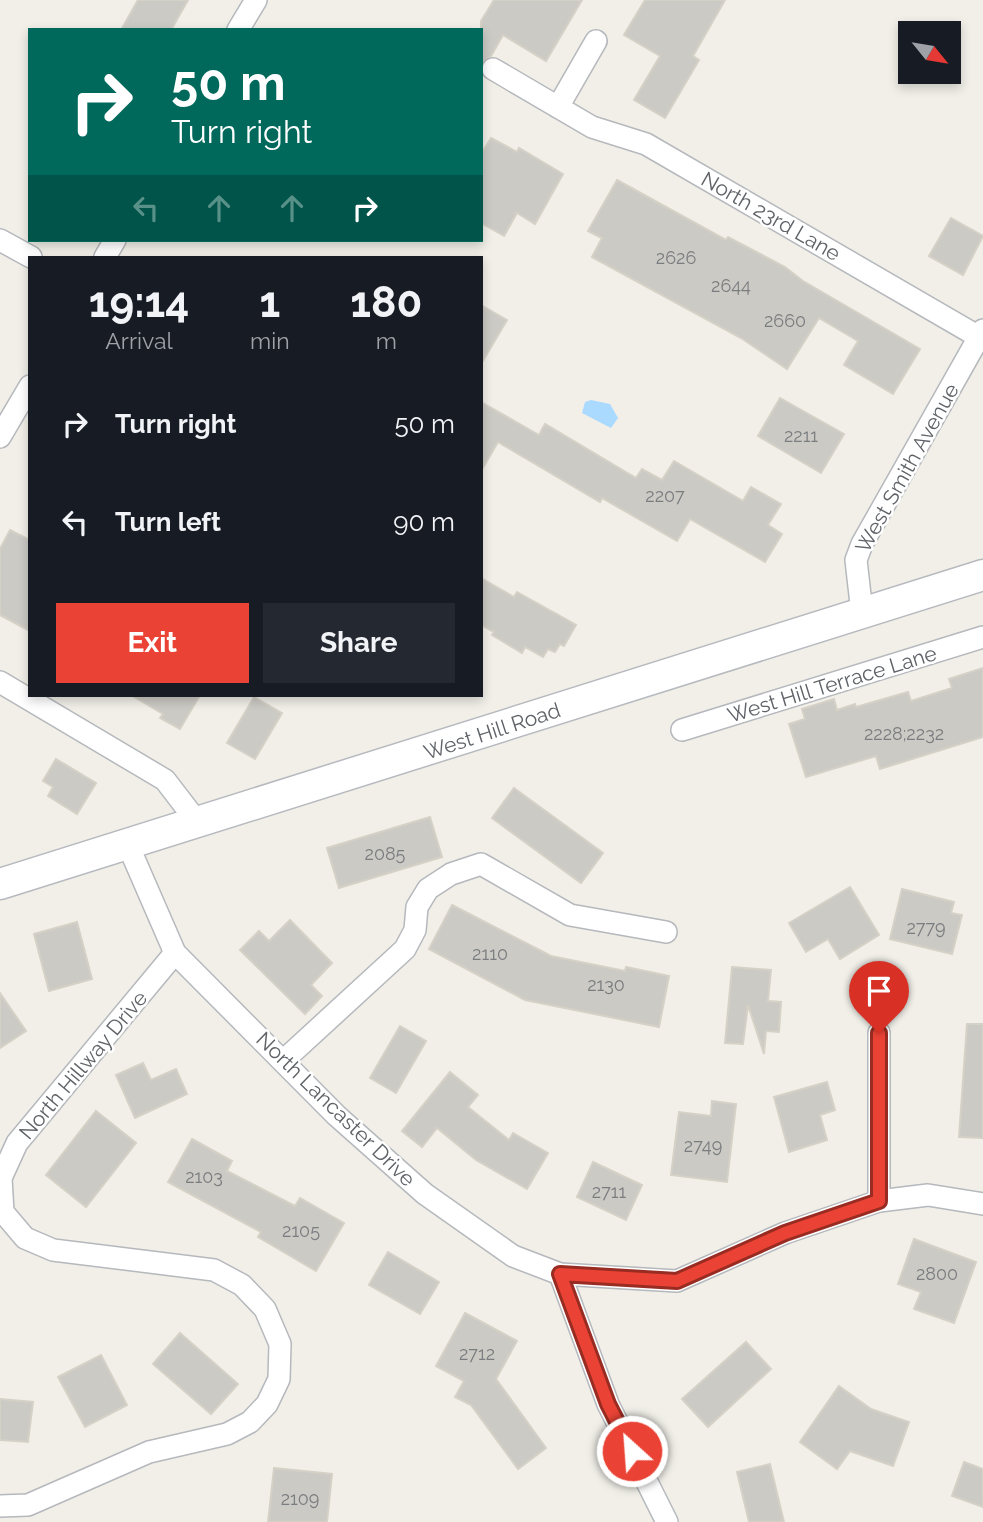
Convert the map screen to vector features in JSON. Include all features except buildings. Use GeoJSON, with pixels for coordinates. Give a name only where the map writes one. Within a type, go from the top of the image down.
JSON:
{"type":"FeatureCollection","features":[{"type":"Feature","properties":{"kind":"street"},"geometry":{"type":"LineString","coordinates":[[239,28],[256,0]]}},
{"type":"Feature","properties":{"kind":"street"},"geometry":{"type":"LineString","coordinates":[[558,107],[596,41]]}},
{"type":"Feature","properties":{"kind":"street","name":"North 23rd Lane"},"geometry":{"type":"LineString","coordinates":[[493,69],[592,127],[646,144],[981,333]]}},
{"type":"Feature","properties":{"kind":"street"},"geometry":{"type":"LineString","coordinates":[[0,240],[29,256]]}},
{"type":"Feature","properties":{"kind":"street","name":"West Smith Avenue"},"geometry":{"type":"LineString","coordinates":[[862,613],[856,559],[862,544],[981,333]]}},
{"type":"Feature","properties":{"kind":"street"},"geometry":{"type":"LineString","coordinates":[[0,437],[28,389]]}},
{"type":"Feature","properties":{"kind":"street","name":"West Hill Road"},"geometry":{"type":"LineString","coordinates":[[0,884],[983,575]]}},
{"type":"Feature","properties":{"kind":"street","name":"West Hill Terrace Lane"},"geometry":{"type":"LineString","coordinates":[[682,730],[983,637]]}},
{"type":"Feature","properties":{"kind":"street"},"geometry":{"type":"LineString","coordinates":[[0,682],[165,780],[198,823]]}},
{"type":"Feature","properties":{"kind":"street","name":"North Lancaster Drive"},"geometry":{"type":"LineString","coordinates":[[128,845],[175,953],[337,1116],[425,1194],[513,1256],[560,1274],[677,1281],[785,1233],[879,1201],[928,1195],[983,1204]]}},
{"type":"Feature","properties":{"kind":"street"},"geometry":{"type":"LineString","coordinates":[[283,1061],[405,949],[415,930],[416,907],[428,889],[451,874],[481,864],[570,915],[666,932]]}},
{"type":"Feature","properties":{"kind":"street","name":"North Hillway Drive"},"geometry":{"type":"LineString","coordinates":[[0,1506],[28,1505],[149,1452],[227,1434],[250,1422],[267,1404],[279,1379],[280,1344],[265,1309],[242,1284],[214,1270],[53,1250],[25,1238],[3,1212],[1,1178],[18,1143],[175,953]]}},
{"type":"Feature","properties":{"kind":"street"},"geometry":{"type":"LineString","coordinates":[[879,1033],[879,1201]]}},
{"type":"Feature","properties":{"kind":"street"},"geometry":{"type":"LineString","coordinates":[[560,1274],[608,1404],[667,1522]]}},
{"type":"Feature","properties":{"kind":"water"},"geometry":{"type":"Polygon","coordinates":[[[591,400],[610,404],[618,418],[611,428],[582,413],[585,402],[591,400]]]}},
{"type":"Feature","properties":{"kind":"route"},"geometry":{"type":"LineString","coordinates":[[632,1451],[608,1404],[560,1274],[677,1281],[785,1233],[879,1201],[879,1033]]}}]}
